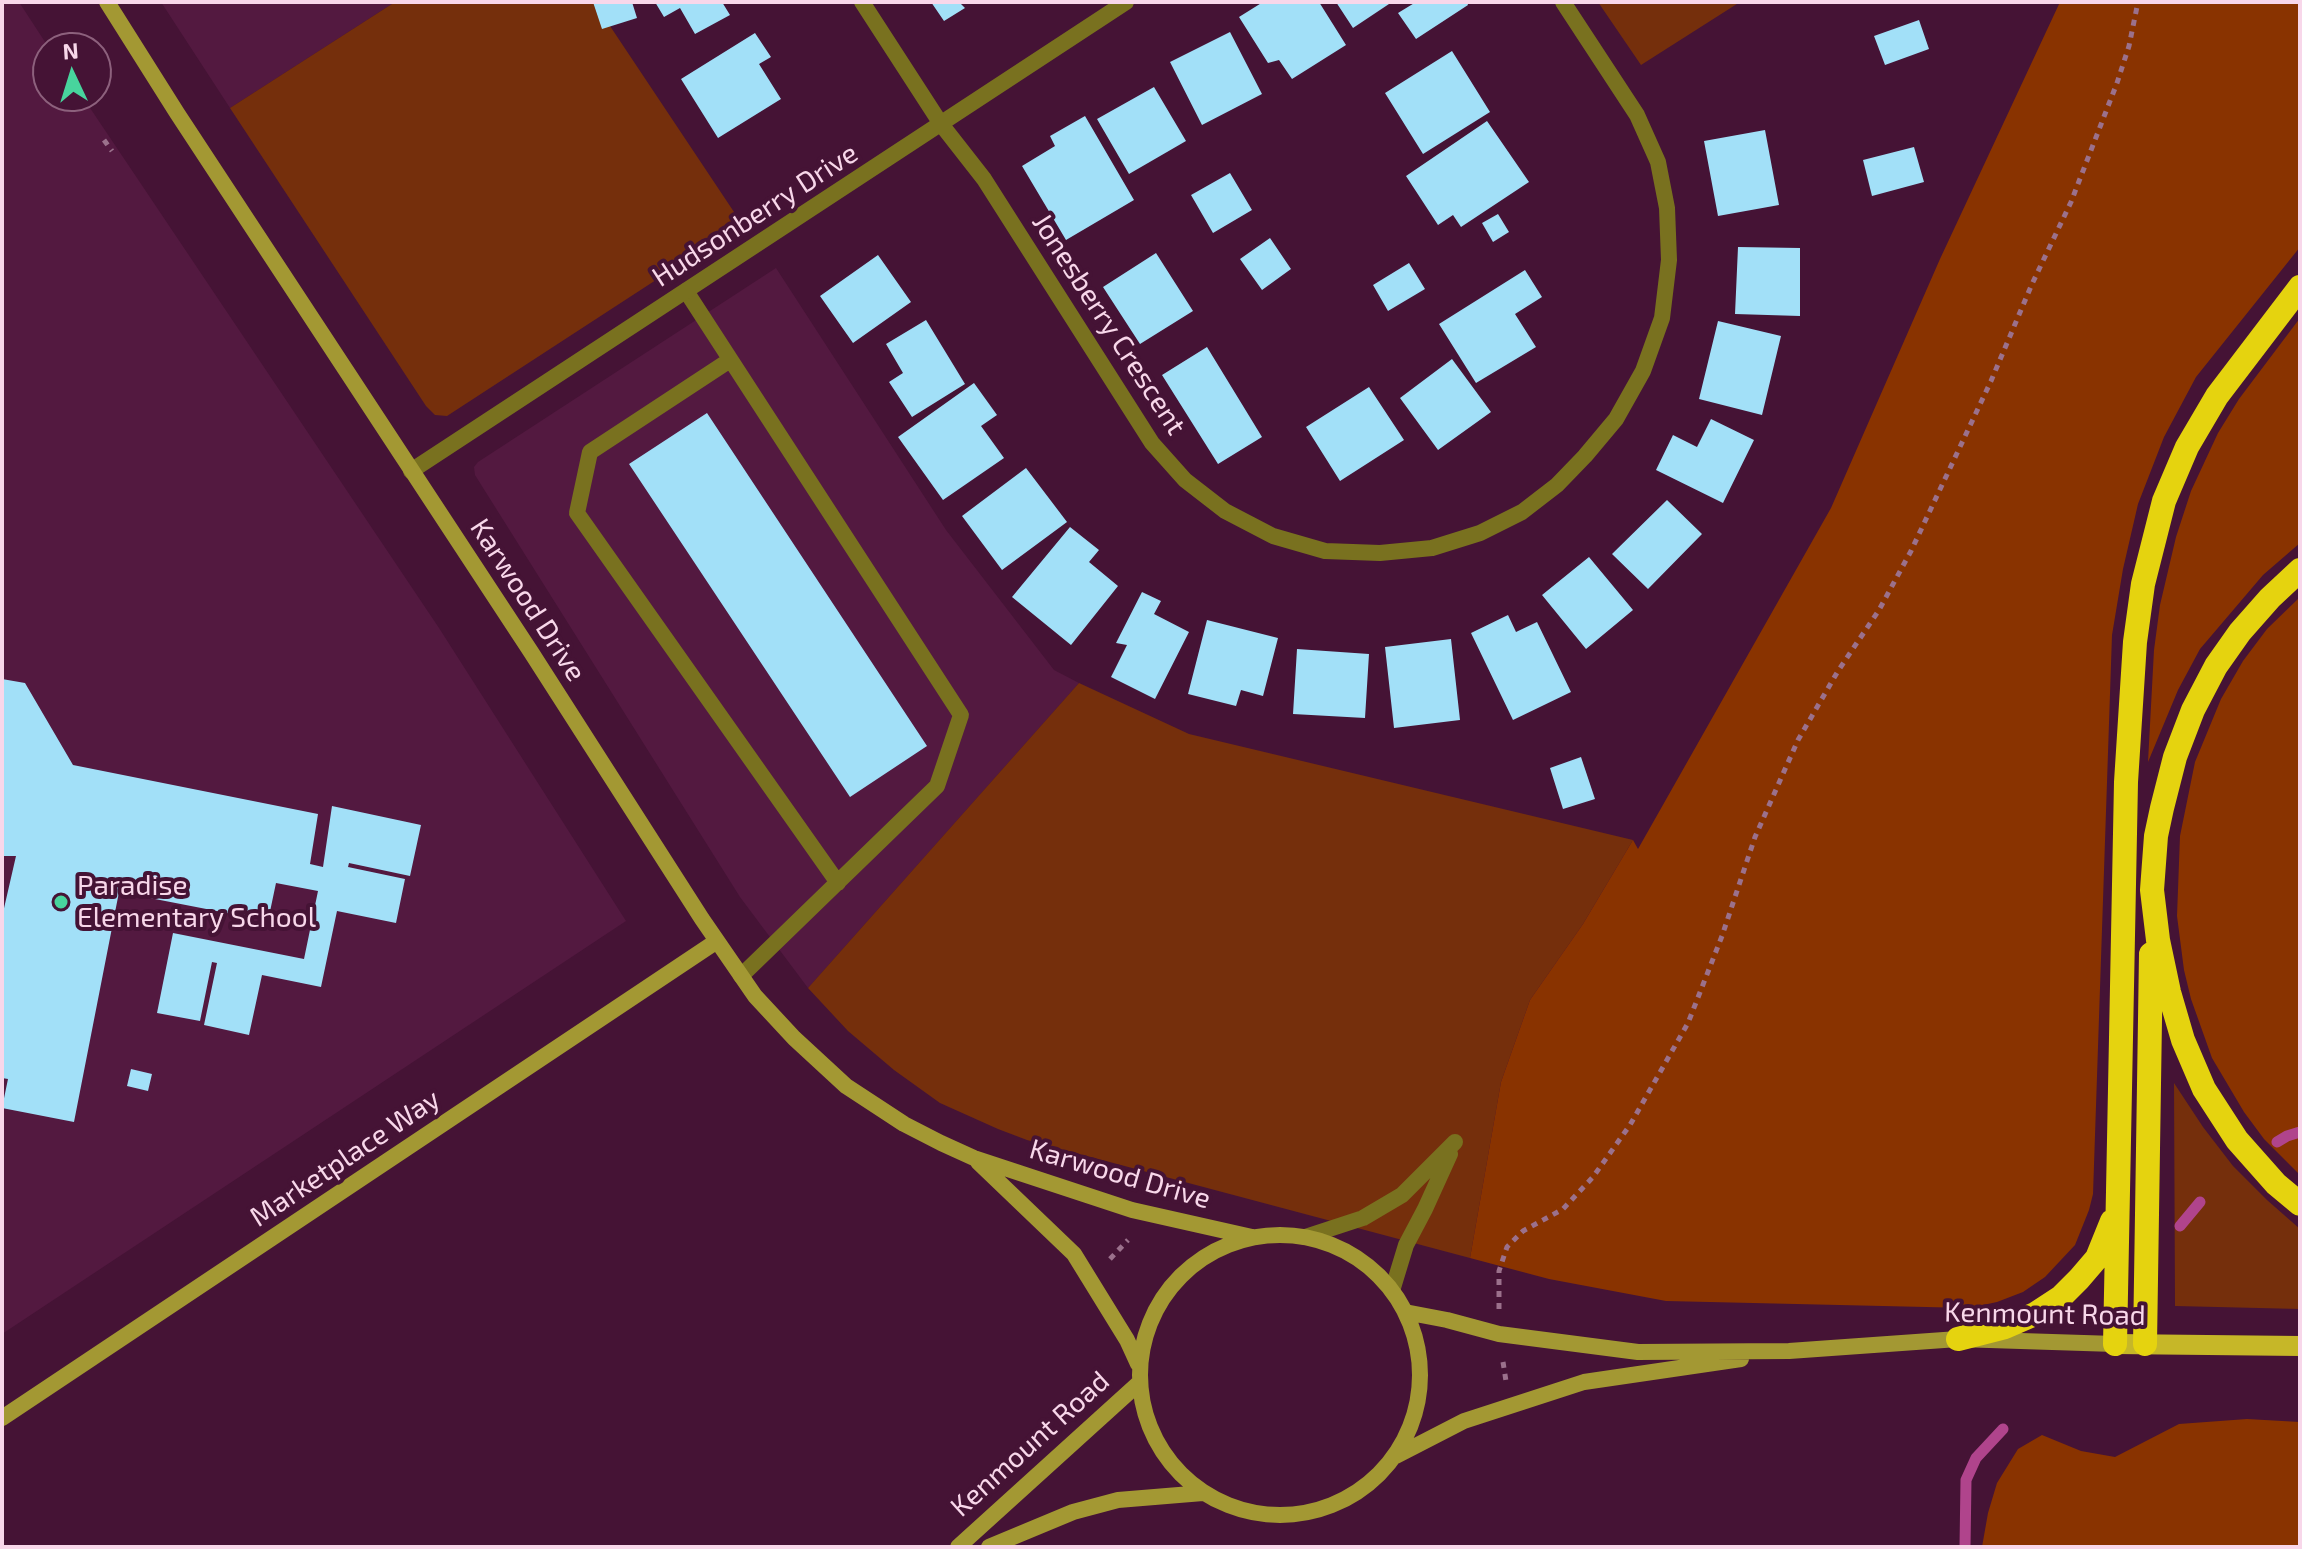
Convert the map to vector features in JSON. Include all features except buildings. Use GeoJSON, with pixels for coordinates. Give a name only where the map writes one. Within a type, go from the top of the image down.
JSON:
{"type":"FeatureCollection","features":[{"type":"Feature","properties":{"kind":"highway"},"geometry":{"type":"LineString","coordinates":[[2115,1344],[2126,782],[2135,642],[2143,584],[2164,501],[2193,435],[2217,396],[2300,287]]}},
{"type":"Feature","properties":{"kind":"highway"},"geometry":{"type":"LineString","coordinates":[[2145,1344],[2152,890],[2156,836],[2175,757],[2193,710],[2216,666],[2240,632],[2300,570]]}},
{"type":"Feature","properties":{"kind":"highway"},"geometry":{"type":"LineString","coordinates":[[2152,890],[2169,992],[2183,1040],[2204,1089],[2237,1140],[2276,1184],[2300,1204]]}},
{"type":"Feature","properties":{"kind":"highway"},"geometry":{"type":"LineString","coordinates":[[1958,1339],[2005,1327],[2035,1314],[2061,1297],[2097,1258],[2119,1196]]}},
{"type":"Feature","properties":{"kind":"main road","name":"Karwood Drive"},"geometry":{"type":"LineString","coordinates":[[107,2],[755,996],[794,1038],[846,1086],[904,1124],[974,1158],[1132,1210],[1252,1237]]}},
{"type":"Feature","properties":{"kind":"main road","name":"Marketplace Way"},"geometry":{"type":"LineString","coordinates":[[2,1418],[717,941]]}},
{"type":"Feature","properties":{"kind":"main road","name":"Karwood Drive"},"geometry":{"type":"LineString","coordinates":[[974,1158],[1074,1254],[1127,1340],[1139,1375]]}},
{"type":"Feature","properties":{"kind":"main road"},"geometry":{"type":"LineString","coordinates":[[1252,1237],[1305,1237],[1331,1244],[1354,1256],[1375,1272],[1392,1291],[1415,1335],[1421,1385],[1417,1410],[1408,1433],[1396,1456],[1376,1479],[1350,1497],[1322,1509],[1292,1515],[1261,1515],[1231,1508],[1203,1493],[1182,1477],[1165,1457],[1143,1410],[1139,1375],[1143,1340],[1152,1316],[1166,1293],[1183,1273],[1204,1257],[1252,1237]]}},
{"type":"Feature","properties":{"kind":"main road","name":"Kenmount Road"},"geometry":{"type":"LineString","coordinates":[[1405,1312],[1499,1334],[1638,1352],[1789,1351],[1958,1339],[2300,1346]]}},
{"type":"Feature","properties":{"kind":"main road","name":"Kenmount Road"},"geometry":{"type":"LineString","coordinates":[[1396,1456],[1464,1421],[1584,1382],[1789,1351]]}},
{"type":"Feature","properties":{"kind":"main road","name":"Kenmount Road"},"geometry":{"type":"LineString","coordinates":[[958,1547],[1139,1375]]}},
{"type":"Feature","properties":{"kind":"main road","name":"Kenmount Road"},"geometry":{"type":"LineString","coordinates":[[989,1547],[1073,1512],[1118,1500],[1203,1493]]}},
{"type":"Feature","properties":{"kind":"street","name":"Jonesberry Crescent"},"geometry":{"type":"LineString","coordinates":[[862,2],[941,124],[984,179],[1152,443],[1185,480],[1225,511],[1273,536],[1325,551],[1380,553],[1432,548],[1480,533],[1522,512],[1557,485],[1616,419],[1643,371],[1662,318],[1669,260],[1667,208],[1658,162],[1637,115],[1563,2]]}},
{"type":"Feature","properties":{"kind":"street","name":"Hudsonberry Drive"},"geometry":{"type":"LineString","coordinates":[[411,471],[1126,2]]}},
{"type":"Feature","properties":{"kind":"street"},"geometry":{"type":"LineString","coordinates":[[686,291],[961,715],[937,786],[741,976]]}},
{"type":"Feature","properties":{"kind":"street"},"geometry":{"type":"LineString","coordinates":[[730,360],[590,452],[577,513],[838,883]]}},
{"type":"Feature","properties":{"kind":"street"},"geometry":{"type":"LineString","coordinates":[[1305,1237],[1363,1218],[1402,1195],[1455,1142],[1406,1245],[1392,1291]]}},
{"type":"Feature","properties":{"kind":"path"},"geometry":{"type":"LineString","coordinates":[[1499,1334],[1499,1271],[1507,1247],[1523,1231],[1563,1209],[1593,1177],[1635,1116],[1688,1023],[1722,936],[1755,837],[1798,740],[1831,682],[1879,610],[1911,551],[2071,202],[2117,83],[2138,2]]}},
{"type":"Feature","properties":{"kind":"path"},"geometry":{"type":"LineString","coordinates":[[104,140],[112,151]]}},
{"type":"Feature","properties":{"kind":"path"},"geometry":{"type":"LineString","coordinates":[[1106,1263],[1128,1240]]}},
{"type":"Feature","properties":{"kind":"path"},"geometry":{"type":"LineString","coordinates":[[1503,1362],[1506,1381]]}},
{"type":"Feature","properties":{"kind":"shaded area"},"geometry":{"type":"Polygon","coordinates":[[[2,2],[19,2],[39,32],[32,32],[32,112],[93,112],[439,628],[626,921],[2,1334],[2,2]]]}},
{"type":"Feature","properties":{"kind":"shaded area"},"geometry":{"type":"Polygon","coordinates":[[[161,2],[395,2],[230,108],[161,2]]]}},
{"type":"Feature","properties":{"kind":"shaded area"},"geometry":{"type":"Polygon","coordinates":[[[395,2],[594,2],[742,224],[447,416],[435,415],[426,406],[230,108],[395,2]]]}},
{"type":"Feature","properties":{"kind":"shaded area"},"geometry":{"type":"Polygon","coordinates":[[[1598,2],[1740,2],[1641,65],[1598,2]]]}},
{"type":"Feature","properties":{"kind":"shaded area"},"geometry":{"type":"Polygon","coordinates":[[[2060,2],[2300,2],[2300,247],[2196,377],[2164,437],[2138,504],[2123,569],[2112,635],[2093,1194],[2075,1245],[2045,1277],[2023,1292],[1969,1308],[1666,1301],[1549,1279],[1470,1258],[1501,1082],[1530,1000],[1583,924],[1633,840],[1638,849],[1831,508],[1940,259],[2060,2]]]}},
{"type":"Feature","properties":{"kind":"shaded area"},"geometry":{"type":"Polygon","coordinates":[[[776,268],[946,530],[1054,670],[1079,683],[808,988],[740,897],[475,475],[474,467],[776,268]]]}},
{"type":"Feature","properties":{"kind":"shaded area"},"geometry":{"type":"Polygon","coordinates":[[[2300,318],[2300,543],[2263,575],[2200,649],[2178,690],[2148,762],[2154,650],[2160,605],[2176,537],[2191,491],[2218,433],[2239,399],[2300,318]]]}},
{"type":"Feature","properties":{"kind":"shaded area"},"geometry":{"type":"Polygon","coordinates":[[[2300,597],[2300,1175],[2264,1139],[2212,1058],[2191,999],[2177,916],[2180,836],[2195,762],[2221,699],[2243,661],[2267,629],[2300,597]]]}},
{"type":"Feature","properties":{"kind":"shaded area"},"geometry":{"type":"Polygon","coordinates":[[[1079,683],[1189,734],[1633,840],[1583,924],[1530,1000],[1501,1082],[1470,1258],[1027,1140],[998,1129],[940,1103],[894,1070],[848,1031],[808,988],[1079,683]]]}},
{"type":"Feature","properties":{"kind":"shaded area"},"geometry":{"type":"Polygon","coordinates":[[[2174,1083],[2233,1166],[2300,1229],[2300,1309],[2175,1306],[2174,1083]]]}},
{"type":"Feature","properties":{"kind":"shaded area"},"geometry":{"type":"Polygon","coordinates":[[[2247,1419],[2300,1422],[2300,1547],[1982,1547],[1997,1483],[2018,1449],[2042,1435],[2081,1451],[2115,1457],[2179,1424],[2247,1419]]]}},
{"type":"Feature","properties":{"kind":"waterway"},"geometry":{"type":"LineString","coordinates":[[2277,1142],[2300,1132]]}},
{"type":"Feature","properties":{"kind":"waterway"},"geometry":{"type":"LineString","coordinates":[[2180,1226],[2200,1202]]}},
{"type":"Feature","properties":{"kind":"waterway"},"geometry":{"type":"LineString","coordinates":[[1965,1547],[1966,1480],[1976,1458],[2003,1429]]}},
{"type":"Feature","properties":{"kind":"place","name":"Paradise Elementary School"},"geometry":{"type":"Point","coordinates":[61,902]}}]}
